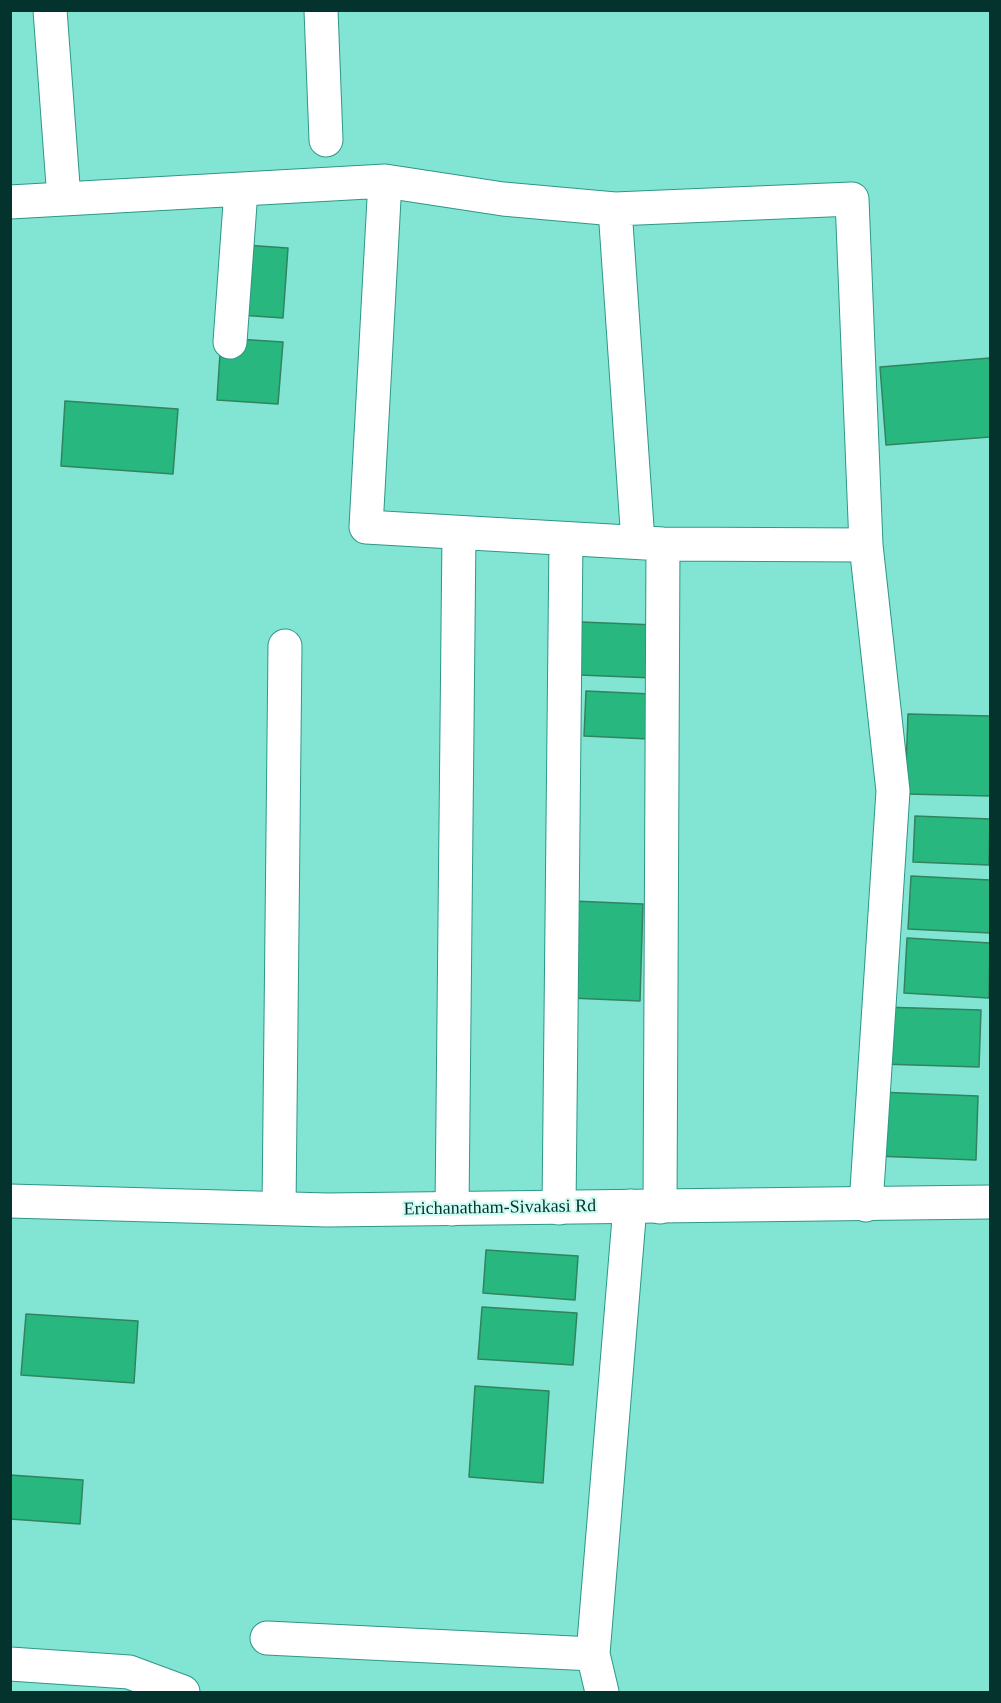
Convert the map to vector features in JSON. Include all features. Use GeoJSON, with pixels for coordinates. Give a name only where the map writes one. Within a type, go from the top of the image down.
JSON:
{"type":"FeatureCollection","features":[{"type":"Feature","properties":{"kind":"street"},"geometry":{"type":"LineString","coordinates":[[50,10],[64,199]]}},
{"type":"Feature","properties":{"kind":"street"},"geometry":{"type":"LineString","coordinates":[[321,10],[326,140]]}},
{"type":"Feature","properties":{"kind":"street"},"geometry":{"type":"LineString","coordinates":[[10,202],[385,181],[503,199],[615,209],[852,199],[866,545],[893,791],[866,1205]]}},
{"type":"Feature","properties":{"kind":"street"},"geometry":{"type":"LineString","coordinates":[[385,181],[366,527],[651,543],[866,545]]}},
{"type":"Feature","properties":{"kind":"street"},"geometry":{"type":"LineString","coordinates":[[230,342],[241,190]]}},
{"type":"Feature","properties":{"kind":"street"},"geometry":{"type":"LineString","coordinates":[[602,1692],[593,1654],[645,1207],[651,543],[615,209]]}},
{"type":"Feature","properties":{"kind":"street"},"geometry":{"type":"LineString","coordinates":[[452,1209],[459,533]]}},
{"type":"Feature","properties":{"kind":"street"},"geometry":{"type":"LineString","coordinates":[[559,1208],[566,539]]}},
{"type":"Feature","properties":{"kind":"street"},"geometry":{"type":"LineString","coordinates":[[279,1208],[285,646]]}},
{"type":"Feature","properties":{"kind":"street","name":"Erichanatham-Sivakasi Rd"},"geometry":{"type":"LineString","coordinates":[[10,1202],[452,1209],[990,1202]]}},
{"type":"Feature","properties":{"kind":"street"},"geometry":{"type":"LineString","coordinates":[[267,1638],[593,1654]]}},
{"type":"Feature","properties":{"kind":"street"},"geometry":{"type":"LineString","coordinates":[[10,1664],[129,1672],[183,1692]]}},
{"type":"Feature","properties":{"kind":"building"},"geometry":{"type":"Polygon","coordinates":[[[230,244],[288,248],[283,318],[225,314],[230,244]]]}},
{"type":"Feature","properties":{"kind":"building"},"geometry":{"type":"Polygon","coordinates":[[[221,338],[283,342],[278,404],[217,400],[221,338]]]}},
{"type":"Feature","properties":{"kind":"building"},"geometry":{"type":"Polygon","coordinates":[[[990,358],[990,437],[886,445],[880,367],[990,358]]]}},
{"type":"Feature","properties":{"kind":"building"},"geometry":{"type":"Polygon","coordinates":[[[65,401],[178,409],[173,474],[61,466],[65,401]]]}},
{"type":"Feature","properties":{"kind":"building"},"geometry":{"type":"Polygon","coordinates":[[[581,622],[656,625],[654,678],[579,675],[581,622]]]}},
{"type":"Feature","properties":{"kind":"building"},"geometry":{"type":"Polygon","coordinates":[[[586,691],[651,694],[649,739],[584,736],[586,691]]]}},
{"type":"Feature","properties":{"kind":"building"},"geometry":{"type":"Polygon","coordinates":[[[908,714],[990,716],[990,796],[905,794],[908,714]]]}},
{"type":"Feature","properties":{"kind":"building"},"geometry":{"type":"Polygon","coordinates":[[[915,816],[990,819],[989,865],[913,862],[915,816]]]}},
{"type":"Feature","properties":{"kind":"building"},"geometry":{"type":"Polygon","coordinates":[[[911,876],[990,880],[990,933],[908,929],[911,876]]]}},
{"type":"Feature","properties":{"kind":"building"},"geometry":{"type":"Polygon","coordinates":[[[573,901],[643,904],[640,1001],[570,998],[573,901]]]}},
{"type":"Feature","properties":{"kind":"building"},"geometry":{"type":"Polygon","coordinates":[[[907,938],[990,943],[989,998],[904,993],[907,938]]]}},
{"type":"Feature","properties":{"kind":"building"},"geometry":{"type":"Polygon","coordinates":[[[882,1007],[981,1010],[979,1067],[880,1064],[882,1007]]]}},
{"type":"Feature","properties":{"kind":"building"},"geometry":{"type":"Polygon","coordinates":[[[877,1092],[978,1096],[976,1160],[875,1156],[877,1092]]]}},
{"type":"Feature","properties":{"kind":"building"},"geometry":{"type":"Polygon","coordinates":[[[486,1250],[578,1256],[575,1300],[483,1293],[486,1250]]]}},
{"type":"Feature","properties":{"kind":"building"},"geometry":{"type":"Polygon","coordinates":[[[482,1307],[577,1313],[573,1365],[478,1359],[482,1307]]]}},
{"type":"Feature","properties":{"kind":"building"},"geometry":{"type":"Polygon","coordinates":[[[26,1314],[138,1321],[134,1383],[21,1375],[26,1314]]]}},
{"type":"Feature","properties":{"kind":"building"},"geometry":{"type":"Polygon","coordinates":[[[475,1386],[549,1391],[543,1483],[469,1477],[475,1386]]]}},
{"type":"Feature","properties":{"kind":"building"},"geometry":{"type":"Polygon","coordinates":[[[10,1475],[83,1480],[80,1524],[10,1519],[10,1475]]]}}]}
